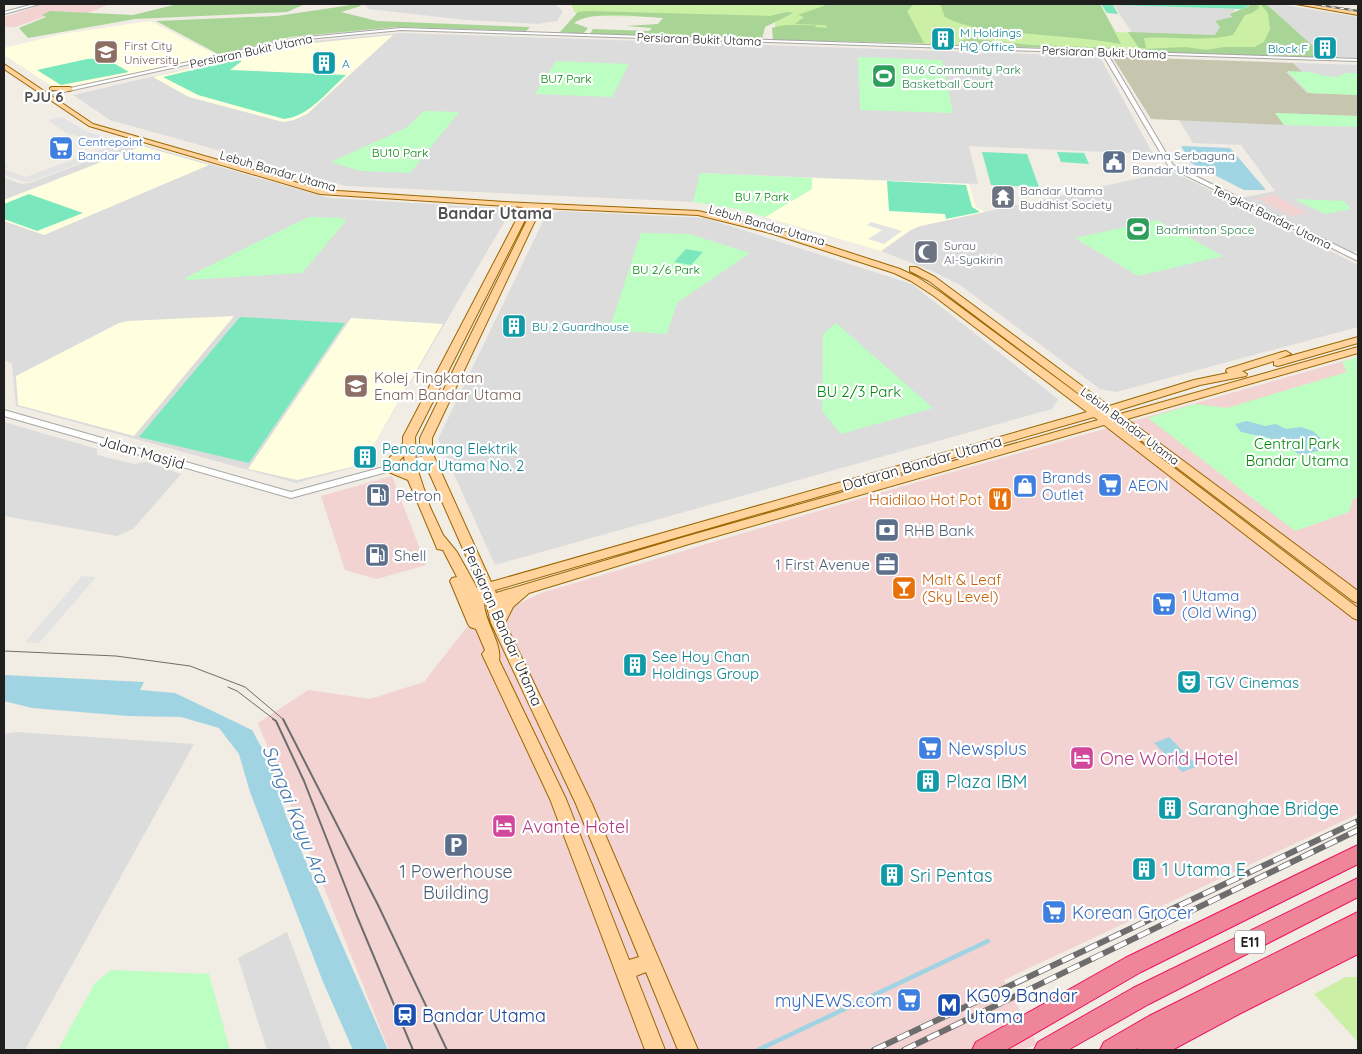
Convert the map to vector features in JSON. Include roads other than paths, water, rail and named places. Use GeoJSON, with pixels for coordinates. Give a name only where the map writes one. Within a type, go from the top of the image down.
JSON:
{"type":"FeatureCollection","features":[{"type":"Feature","properties":{"kind":"highway"},"geometry":{"type":"LineString","coordinates":[[984,1050],[1134,965],[1358,854]]}},
{"type":"Feature","properties":{"kind":"highway","name":"E11"},"geometry":{"type":"LineString","coordinates":[[1046,1050],[1141,996],[1358,887]]}},
{"type":"Feature","properties":{"kind":"highway","name":"E11"},"geometry":{"type":"LineString","coordinates":[[1112,1050],[1157,1024],[1358,922]]}},
{"type":"Feature","properties":{"kind":"highway"},"geometry":{"type":"LineString","coordinates":[[1149,1050],[1233,1005],[1358,943]]}},
{"type":"Feature","properties":{"kind":"main road"},"geometry":{"type":"LineString","coordinates":[[1299,4],[1358,11]]}},
{"type":"Feature","properties":{"kind":"main road"},"geometry":{"type":"LineString","coordinates":[[1313,4],[1328,8]]}},
{"type":"Feature","properties":{"kind":"main road"},"geometry":{"type":"LineString","coordinates":[[1322,4],[1358,11]]}},
{"type":"Feature","properties":{"kind":"main road","name":"Lebuh Bandar Utama"},"geometry":{"type":"LineString","coordinates":[[4,58],[57,95],[91,125],[323,192],[505,204],[517,208],[531,208]]}},
{"type":"Feature","properties":{"kind":"main road","name":"Lebuh Bandar Utama"},"geometry":{"type":"LineString","coordinates":[[4,66],[57,95]]}},
{"type":"Feature","properties":{"kind":"main road"},"geometry":{"type":"LineString","coordinates":[[57,95],[70,89]]}},
{"type":"Feature","properties":{"kind":"main road"},"geometry":{"type":"LineString","coordinates":[[57,95],[78,91]]}},
{"type":"Feature","properties":{"kind":"main road","name":"Lebuh Bandar Utama"},"geometry":{"type":"LineString","coordinates":[[94,117],[100,122],[340,189],[514,198],[555,203],[687,211],[708,214],[792,237],[878,265],[914,279],[1072,395],[1108,416]]}},
{"type":"Feature","properties":{"kind":"main road"},"geometry":{"type":"LineString","coordinates":[[514,198],[531,208],[544,208],[555,203]]}},
{"type":"Feature","properties":{"kind":"main road"},"geometry":{"type":"LineString","coordinates":[[531,208],[555,203]]}},
{"type":"Feature","properties":{"kind":"main road","name":"Lebuh Bandar Utama"},"geometry":{"type":"LineString","coordinates":[[555,203],[684,205],[716,210],[915,270],[932,279],[1090,396],[1108,416]]}},
{"type":"Feature","properties":{"kind":"main road"},"geometry":{"type":"LineString","coordinates":[[684,205],[687,209],[708,214]]}},
{"type":"Feature","properties":{"kind":"main road","name":"Persiaran Bandar Utama"},"geometry":{"type":"LineString","coordinates":[[531,208],[409,437],[410,462],[414,478],[492,660],[558,799],[654,1050]]}},
{"type":"Feature","properties":{"kind":"main road","name":"Persiaran Bandar Utama"},"geometry":{"type":"LineString","coordinates":[[531,208],[426,438],[427,456],[478,572],[498,623],[572,776],[688,1050]]}},
{"type":"Feature","properties":{"kind":"main road"},"geometry":{"type":"LineString","coordinates":[[1198,382],[1358,334]]}},
{"type":"Feature","properties":{"kind":"main road","name":"Dataran Bandar Utama"},"geometry":{"type":"LineString","coordinates":[[486,595],[528,589],[685,541],[1086,428],[1130,403],[1198,382],[1235,376],[1358,340]]}},
{"type":"Feature","properties":{"kind":"main road","name":"Dataran Bandar Utama"},"geometry":{"type":"LineString","coordinates":[[486,595],[511,580],[1068,422],[1144,411],[1358,350]]}},
{"type":"Feature","properties":{"kind":"main road"},"geometry":{"type":"LineString","coordinates":[[1068,422],[1076,409],[1072,395]]}},
{"type":"Feature","properties":{"kind":"main road"},"geometry":{"type":"LineString","coordinates":[[1090,396],[1110,402],[1130,403]]}},
{"type":"Feature","properties":{"kind":"main road"},"geometry":{"type":"LineString","coordinates":[[1138,438],[1137,421],[1144,411]]}},
{"type":"Feature","properties":{"kind":"main road"},"geometry":{"type":"LineString","coordinates":[[1108,416],[1138,438]]}},
{"type":"Feature","properties":{"kind":"main road"},"geometry":{"type":"LineString","coordinates":[[1086,428],[1138,438]]}},
{"type":"Feature","properties":{"kind":"main road","name":"Lebuh Bandar Utama"},"geometry":{"type":"LineString","coordinates":[[1138,438],[1358,598]]}},
{"type":"Feature","properties":{"kind":"main road","name":"Lebuh Bandar Utama"},"geometry":{"type":"LineString","coordinates":[[1138,438],[1358,615]]}},
{"type":"Feature","properties":{"kind":"main road"},"geometry":{"type":"LineString","coordinates":[[408,446],[389,467],[414,478]]}},
{"type":"Feature","properties":{"kind":"main road"},"geometry":{"type":"LineString","coordinates":[[555,568],[576,568],[772,512],[780,515]]}},
{"type":"Feature","properties":{"kind":"main road"},"geometry":{"type":"LineString","coordinates":[[439,538],[448,546],[457,559],[470,591],[486,595],[477,610],[493,653],[492,660]]}},
{"type":"Feature","properties":{"kind":"main road"},"geometry":{"type":"LineString","coordinates":[[478,572],[499,580],[511,580]]}},
{"type":"Feature","properties":{"kind":"main road"},"geometry":{"type":"LineString","coordinates":[[498,623],[508,604],[528,589]]}},
{"type":"Feature","properties":{"kind":"main road"},"geometry":{"type":"LineString","coordinates":[[624,971],[650,961]]}},
{"type":"Feature","properties":{"kind":"street"},"geometry":{"type":"LineString","coordinates":[[4,13],[38,4]]}},
{"type":"Feature","properties":{"kind":"street","name":"Persiaran Bukit Utama"},"geometry":{"type":"LineString","coordinates":[[70,89],[297,39],[401,29],[1104,54],[1114,52],[1358,62]]}},
{"type":"Feature","properties":{"kind":"street","name":"Persiaran Bukit Utama"},"geometry":{"type":"LineString","coordinates":[[78,91],[298,41],[400,32],[1358,62]]}},
{"type":"Feature","properties":{"kind":"street"},"geometry":{"type":"LineString","coordinates":[[1114,52],[1128,49]]}},
{"type":"Feature","properties":{"kind":"street"},"geometry":{"type":"LineString","coordinates":[[1136,50],[1151,54]]}},
{"type":"Feature","properties":{"kind":"street","name":"Tengkat Bandar Utama"},"geometry":{"type":"LineString","coordinates":[[1104,54],[1171,166],[1358,259]]}},
{"type":"Feature","properties":{"kind":"street","name":"Jalan Masjid"},"geometry":{"type":"LineString","coordinates":[[4,412],[286,494],[298,494],[427,456]]}},
{"type":"Feature","properties":{"kind":"water"},"geometry":{"type":"Polygon","coordinates":[[[1181,146],[1230,148],[1266,190],[1244,190],[1191,163],[1181,146]]]}},
{"type":"Feature","properties":{"kind":"water"},"geometry":{"type":"Polygon","coordinates":[[[1247,421],[1265,426],[1276,424],[1286,429],[1301,427],[1313,431],[1328,445],[1322,450],[1301,455],[1269,438],[1241,432],[1235,424],[1247,421]]]}},
{"type":"Feature","properties":{"kind":"water"},"geometry":{"type":"Polygon","coordinates":[[[4,675],[144,682],[140,690],[175,693],[252,730],[270,763],[286,816],[388,1050],[353,1050],[323,982],[250,792],[239,754],[219,728],[181,717],[128,716],[32,708],[4,701],[4,675]]]}},
{"type":"Feature","properties":{"kind":"water"},"geometry":{"type":"Polygon","coordinates":[[[1169,737],[1198,766],[1182,772],[1154,743],[1169,737]]]}},
{"type":"Feature","properties":{"kind":"waterway"},"geometry":{"type":"LineString","coordinates":[[758,1050],[988,941]]}},
{"type":"Feature","properties":{"kind":"tram line"},"geometry":{"type":"LineString","coordinates":[[4,651],[116,656],[190,666],[245,687],[283,719]]}},
{"type":"Feature","properties":{"kind":"tram line"},"geometry":{"type":"LineString","coordinates":[[228,687],[237,691],[275,720]]}},
{"type":"Feature","properties":{"kind":"tram line"},"geometry":{"type":"LineString","coordinates":[[273,719],[276,721],[304,781],[356,914],[413,1050]]}},
{"type":"Feature","properties":{"kind":"tram line"},"geometry":{"type":"LineString","coordinates":[[283,719],[378,905],[447,1050]]}},
{"type":"Feature","properties":{"kind":"railway"},"geometry":{"type":"LineString","coordinates":[[1313,4],[1358,11]]}},
{"type":"Feature","properties":{"kind":"railway"},"geometry":{"type":"LineString","coordinates":[[874,1050],[1358,821]]}},
{"type":"Feature","properties":{"kind":"railway"},"geometry":{"type":"LineString","coordinates":[[904,1050],[1358,830]]}},
{"type":"Feature","properties":{"kind":"place","name":"M Holdings HQ Office"},"geometry":{"type":"Point","coordinates":[943,39]}},
{"type":"Feature","properties":{"kind":"place","name":"Block F"},"geometry":{"type":"Point","coordinates":[1325,48]}},
{"type":"Feature","properties":{"kind":"place","name":"First City University"},"geometry":{"type":"Point","coordinates":[106,52]}},
{"type":"Feature","properties":{"kind":"place","name":"A"},"geometry":{"type":"Point","coordinates":[324,63]}},
{"type":"Feature","properties":{"kind":"place","name":"BU6 Community Park Basketball Court"},"geometry":{"type":"Point","coordinates":[884,76]}},
{"type":"Feature","properties":{"kind":"place","name":"Centrepoint Bandar Utama"},"geometry":{"type":"Point","coordinates":[61,148]}},
{"type":"Feature","properties":{"kind":"place","name":"Dewna Serbaguna Bandar Utama"},"geometry":{"type":"Point","coordinates":[1114,162]}},
{"type":"Feature","properties":{"kind":"place","name":"Bandar Utama Buddhist Society"},"geometry":{"type":"Point","coordinates":[1003,197]}},
{"type":"Feature","properties":{"kind":"place","name":"Badminton Space"},"geometry":{"type":"Point","coordinates":[1138,229]}},
{"type":"Feature","properties":{"kind":"place","name":"Surau Al-Syakirin"},"geometry":{"type":"Point","coordinates":[926,252]}},
{"type":"Feature","properties":{"kind":"place","name":"BU 2 Guardhouse"},"geometry":{"type":"Point","coordinates":[514,326]}},
{"type":"Feature","properties":{"kind":"place","name":"Kolej Tingkatan Enam Bandar Utama"},"geometry":{"type":"Point","coordinates":[356,386]}},
{"type":"Feature","properties":{"kind":"place","name":"Pencawang Elektrik Bandar Utama No. 2"},"geometry":{"type":"Point","coordinates":[365,457]}},
{"type":"Feature","properties":{"kind":"place","name":"AEON"},"geometry":{"type":"Point","coordinates":[1110,485]}},
{"type":"Feature","properties":{"kind":"place","name":"Brands Outlet"},"geometry":{"type":"Point","coordinates":[1025,486]}},
{"type":"Feature","properties":{"kind":"place","name":"Petron"},"geometry":{"type":"Point","coordinates":[378,495]}},
{"type":"Feature","properties":{"kind":"place","name":"Haidilao Hot Pot"},"geometry":{"type":"Point","coordinates":[1000,499]}},
{"type":"Feature","properties":{"kind":"place","name":"RHB Bank"},"geometry":{"type":"Point","coordinates":[887,530]}},
{"type":"Feature","properties":{"kind":"place","name":"Shell"},"geometry":{"type":"Point","coordinates":[377,555]}},
{"type":"Feature","properties":{"kind":"place","name":"1 First Avenue"},"geometry":{"type":"Point","coordinates":[887,564]}},
{"type":"Feature","properties":{"kind":"place","name":"Malt & Leaf (Sky Level)"},"geometry":{"type":"Point","coordinates":[904,588]}},
{"type":"Feature","properties":{"kind":"place","name":"1 Utama (Old Wing)"},"geometry":{"type":"Point","coordinates":[1164,604]}},
{"type":"Feature","properties":{"kind":"place","name":"See Hoy Chan Holdings Group"},"geometry":{"type":"Point","coordinates":[635,665]}},
{"type":"Feature","properties":{"kind":"place","name":"TGV Cinemas"},"geometry":{"type":"Point","coordinates":[1189,682]}},
{"type":"Feature","properties":{"kind":"place","name":"Newsplus"},"geometry":{"type":"Point","coordinates":[930,748]}},
{"type":"Feature","properties":{"kind":"place","name":"One World Hotel"},"geometry":{"type":"Point","coordinates":[1082,758]}},
{"type":"Feature","properties":{"kind":"place","name":"Plaza IBM"},"geometry":{"type":"Point","coordinates":[928,781]}},
{"type":"Feature","properties":{"kind":"place","name":"Saranghae Bridge"},"geometry":{"type":"Point","coordinates":[1170,808]}},
{"type":"Feature","properties":{"kind":"place","name":"Avante Hotel"},"geometry":{"type":"Point","coordinates":[504,826]}},
{"type":"Feature","properties":{"kind":"place","name":"1 Powerhouse Building"},"geometry":{"type":"Point","coordinates":[456,845]}},
{"type":"Feature","properties":{"kind":"place","name":"1 Utama E"},"geometry":{"type":"Point","coordinates":[1144,869]}},
{"type":"Feature","properties":{"kind":"place","name":"Sri Pentas"},"geometry":{"type":"Point","coordinates":[892,875]}},
{"type":"Feature","properties":{"kind":"place","name":"Korean Grocer"},"geometry":{"type":"Point","coordinates":[1054,912]}},
{"type":"Feature","properties":{"kind":"place","name":"myNEWS.com"},"geometry":{"type":"Point","coordinates":[909,1000]}},
{"type":"Feature","properties":{"kind":"place","name":"KG09 Bandar Utama"},"geometry":{"type":"Point","coordinates":[949,1005]}},
{"type":"Feature","properties":{"kind":"place","name":"Bandar Utama"},"geometry":{"type":"Point","coordinates":[405,1015]}},
{"type":"Feature","properties":{"kind":"district","name":"PJU 6"},"geometry":{"type":"Point","coordinates":[44,96]}},
{"type":"Feature","properties":{"kind":"district","name":"Bandar Utama"},"geometry":{"type":"Point","coordinates":[495,213]}},
{"type":"Feature","properties":{"kind":"park label","name":"BU7 Park"},"geometry":{"type":"Point","coordinates":[566,78]}},
{"type":"Feature","properties":{"kind":"park label","name":"BU10 Park"},"geometry":{"type":"Point","coordinates":[400,152]}},
{"type":"Feature","properties":{"kind":"park label","name":"BU 7 Park"},"geometry":{"type":"Point","coordinates":[762,196]}},
{"type":"Feature","properties":{"kind":"park label","name":"BU 2/6 Park"},"geometry":{"type":"Point","coordinates":[666,269]}},
{"type":"Feature","properties":{"kind":"park label","name":"BU 2/3 Park"},"geometry":{"type":"Point","coordinates":[859,391]}},
{"type":"Feature","properties":{"kind":"park label","name":"Central Park Bandar Utama"},"geometry":{"type":"Point","coordinates":[1297,452]}},
{"type":"Feature","properties":{"kind":"water label","name":"Sungai Kayu Ara"},"geometry":{"type":"Point","coordinates":[296,814]}}]}
